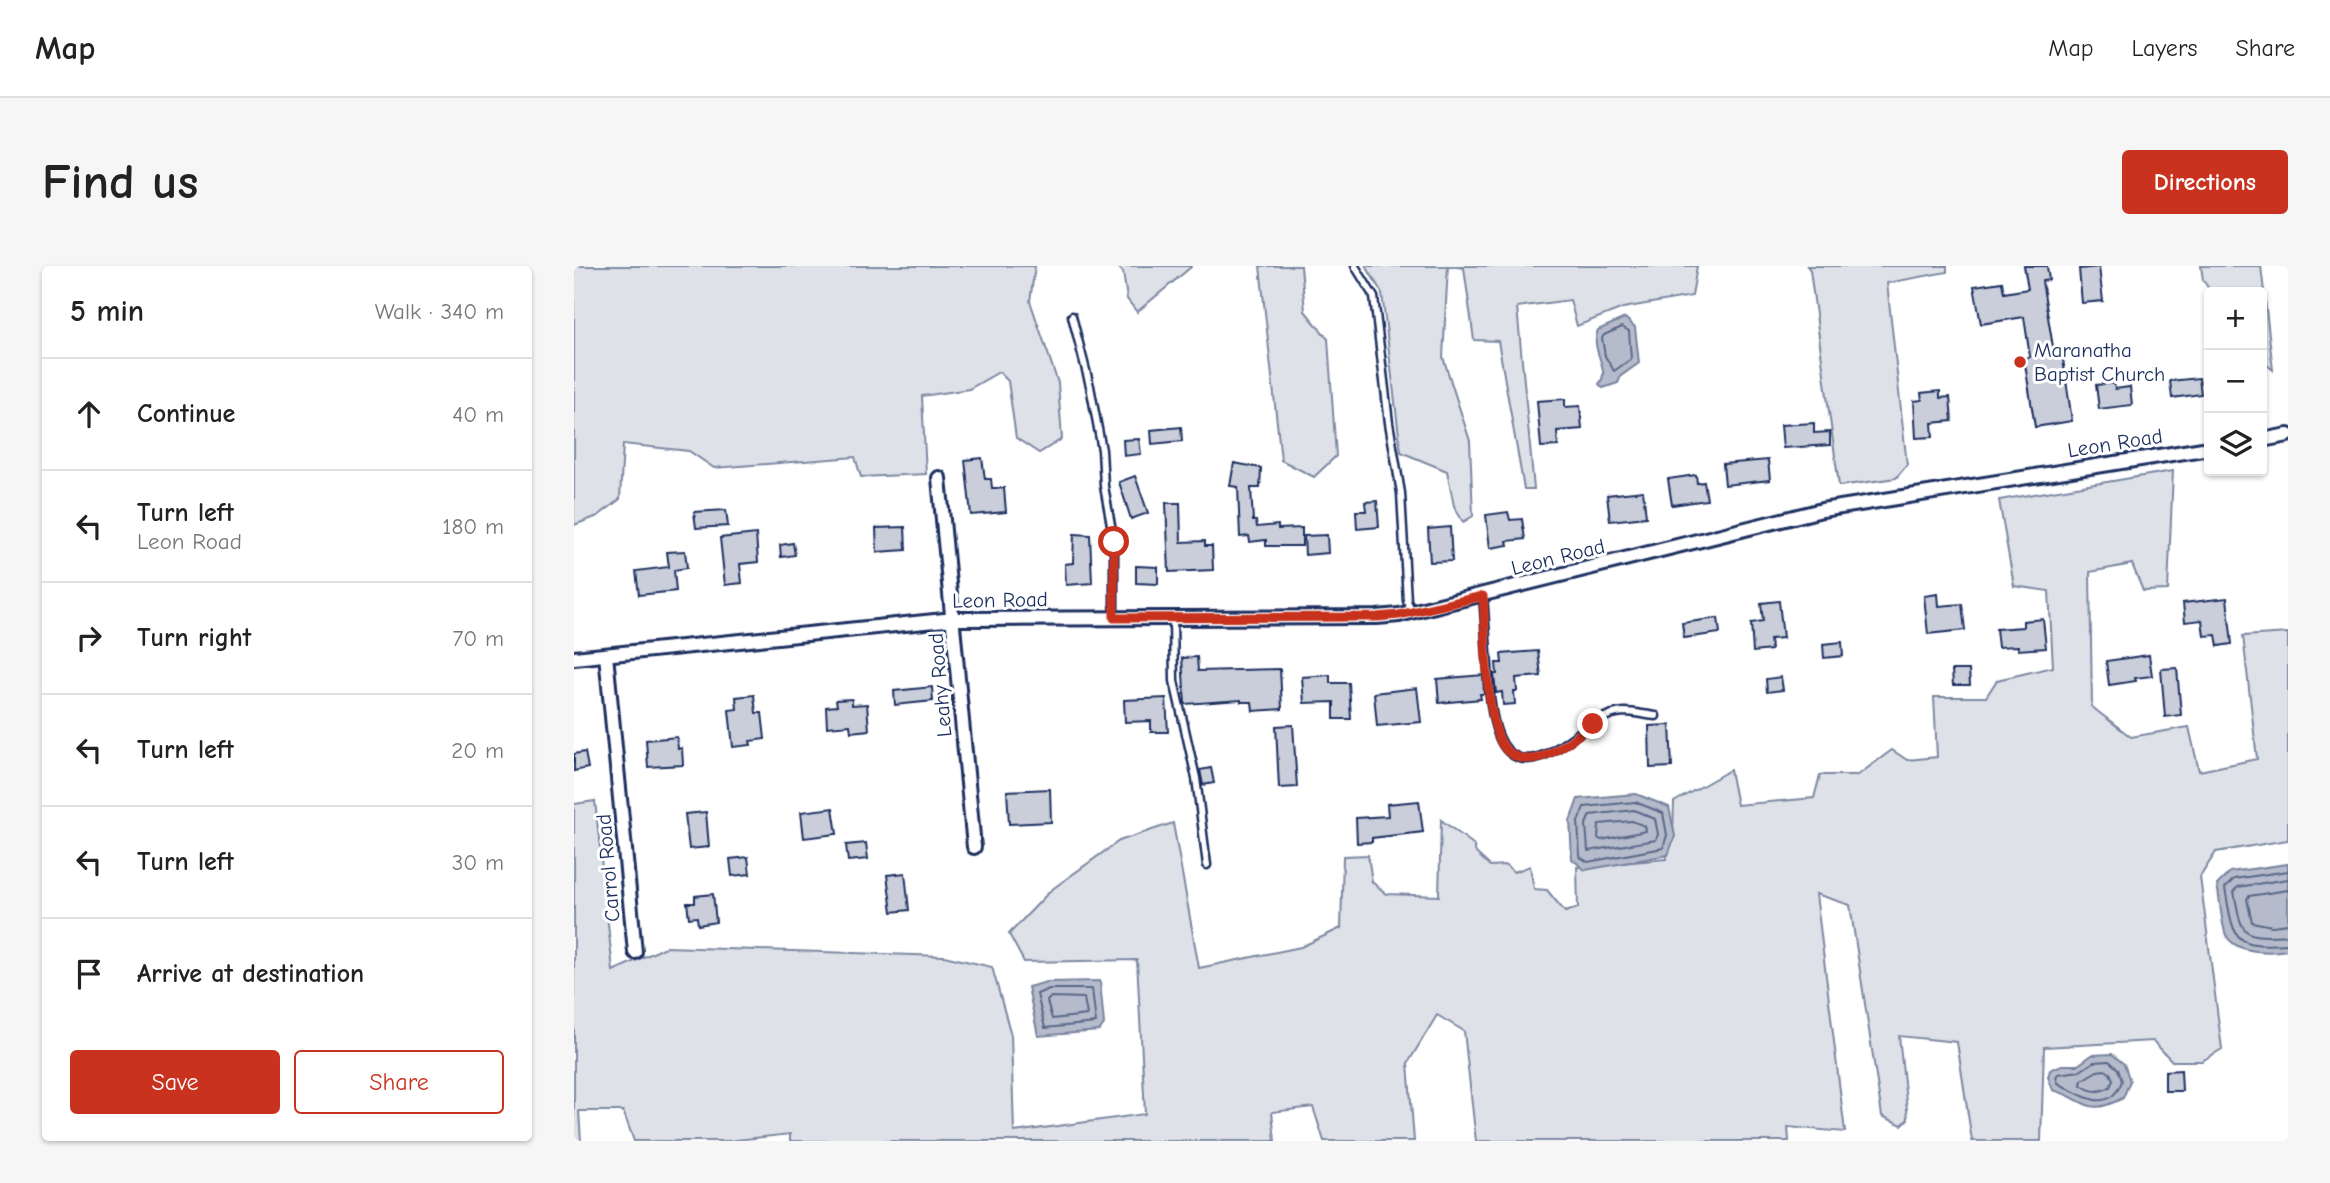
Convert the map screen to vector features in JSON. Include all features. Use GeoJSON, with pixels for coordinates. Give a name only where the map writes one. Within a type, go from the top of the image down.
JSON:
{"type":"FeatureCollection","features":[{"type":"Feature","properties":{"kind":"street"},"geometry":{"type":"LineString","coordinates":[[2267,439],[2288,435]]}},
{"type":"Feature","properties":{"kind":"street","name":"Leon Road"},"geometry":{"type":"LineString","coordinates":[[574,658],[954,619],[1377,617],[1483,596],[1822,510],[2204,449]]}},
{"type":"Feature","properties":{"kind":"street","name":"Leahy Road"},"geometry":{"type":"LineString","coordinates":[[939,478],[974,847]]}},
{"type":"Feature","properties":{"kind":"street","name":"Carrol Road"},"geometry":{"type":"LineString","coordinates":[[606,655],[635,952]]}},
{"type":"Feature","properties":{"kind":"lane"},"geometry":{"type":"LineString","coordinates":[[1355,266],[1374,298],[1389,424],[1401,493],[1407,601],[1412,612]]}},
{"type":"Feature","properties":{"kind":"lane"},"geometry":{"type":"LineString","coordinates":[[1072,316],[1090,386],[1102,450],[1104,486],[1114,542],[1114,618]]}},
{"type":"Feature","properties":{"kind":"lane"},"geometry":{"type":"LineString","coordinates":[[1483,596],[1491,712],[1504,747],[1513,755],[1526,759],[1537,758],[1593,724],[1623,712],[1656,716]]}},
{"type":"Feature","properties":{"kind":"lane"},"geometry":{"type":"LineString","coordinates":[[1173,618],[1174,681],[1196,778],[1207,865]]}},
{"type":"Feature","properties":{"kind":"shaded area"},"geometry":{"type":"Polygon","coordinates":[[[574,266],[1035,266],[1030,301],[1058,383],[1062,439],[1039,453],[1016,438],[1008,381],[999,372],[969,389],[922,396],[926,474],[861,477],[855,457],[714,468],[689,451],[623,444],[620,499],[598,516],[574,525],[574,266]]]}},
{"type":"Feature","properties":{"kind":"shaded area"},"geometry":{"type":"Polygon","coordinates":[[[1117,266],[1191,267],[1137,312],[1127,299],[1123,272],[1117,266]]]}},
{"type":"Feature","properties":{"kind":"shaded area"},"geometry":{"type":"Polygon","coordinates":[[[1260,266],[1301,266],[1305,311],[1328,339],[1336,456],[1314,477],[1281,460],[1260,266]]]}},
{"type":"Feature","properties":{"kind":"shaded area"},"geometry":{"type":"Polygon","coordinates":[[[1366,266],[1448,266],[1443,357],[1470,441],[1473,516],[1463,522],[1454,506],[1447,471],[1401,452],[1382,293],[1366,266]]]}},
{"type":"Feature","properties":{"kind":"shaded area"},"geometry":{"type":"Polygon","coordinates":[[[1448,266],[1697,266],[1692,296],[1623,308],[1577,326],[1570,300],[1517,307],[1534,489],[1524,489],[1498,341],[1474,340],[1464,268],[1448,266]]]}},
{"type":"Feature","properties":{"kind":"shaded area"},"geometry":{"type":"Polygon","coordinates":[[[1807,266],[1947,266],[1947,272],[1887,283],[1907,465],[1896,478],[1839,486],[1810,270],[1807,266]]]}},
{"type":"Feature","properties":{"kind":"shaded area"},"geometry":{"type":"Polygon","coordinates":[[[2201,266],[2261,266],[2263,287],[2208,287],[2203,280],[2201,266]]]}},
{"type":"Feature","properties":{"kind":"shaded area"},"geometry":{"type":"Polygon","coordinates":[[[2267,318],[2273,370],[2267,365],[2267,318]]]}},
{"type":"Feature","properties":{"kind":"shaded area"},"geometry":{"type":"Polygon","coordinates":[[[2173,471],[2168,590],[2143,591],[2132,564],[2090,572],[2092,707],[2131,737],[2189,727],[2199,771],[2257,759],[2243,636],[2288,633],[2288,840],[2216,852],[2200,877],[2222,1049],[2202,1061],[2172,1061],[2153,1041],[2044,1047],[2041,1141],[1972,1141],[1957,1042],[1899,1036],[1908,1119],[1902,1125],[1882,1116],[1850,905],[1816,894],[1845,1132],[1788,1127],[1789,1141],[1476,1141],[1464,1031],[1437,1015],[1408,1063],[1414,1141],[1324,1141],[1313,1107],[1272,1112],[1275,1141],[790,1141],[790,1134],[728,1141],[634,1141],[623,1111],[579,1111],[581,1141],[574,1141],[574,804],[595,801],[613,971],[666,947],[944,956],[992,967],[1011,1035],[1014,1132],[1145,1114],[1137,960],[1024,962],[1009,934],[1051,890],[1119,841],[1173,823],[1199,968],[1301,947],[1341,928],[1343,856],[1368,855],[1372,882],[1387,894],[1439,896],[1441,820],[1473,844],[1476,853],[1490,866],[1506,865],[1514,872],[1530,866],[1534,889],[1547,890],[1565,912],[1578,908],[1577,867],[1666,859],[1673,833],[1674,802],[1730,770],[1737,805],[1814,798],[1820,775],[1858,775],[1892,750],[1907,760],[1937,757],[1934,697],[1986,697],[1997,680],[2053,667],[2049,591],[2014,586],[1999,500],[2173,471]]]}},
{"type":"Feature","properties":{"kind":"water"},"geometry":{"type":"Polygon","coordinates":[[[1625,318],[1635,327],[1639,363],[1621,376],[1618,383],[1603,388],[1599,384],[1603,372],[1596,345],[1598,330],[1625,318]]]}},
{"type":"Feature","properties":{"kind":"water"},"geometry":{"type":"Polygon","coordinates":[[[1636,794],[1669,807],[1675,836],[1668,855],[1585,870],[1572,859],[1570,821],[1578,799],[1636,794]]]}},
{"type":"Feature","properties":{"kind":"water"},"geometry":{"type":"Polygon","coordinates":[[[2288,864],[2288,950],[2263,952],[2237,946],[2224,930],[2217,885],[2230,872],[2288,864]]]}},
{"type":"Feature","properties":{"kind":"water"},"geometry":{"type":"Polygon","coordinates":[[[1100,981],[1104,1024],[1099,1031],[1038,1036],[1028,987],[1047,982],[1100,981]]]}},
{"type":"Feature","properties":{"kind":"water"},"geometry":{"type":"Polygon","coordinates":[[[2112,1054],[2124,1064],[2130,1081],[2123,1098],[2093,1107],[2053,1090],[2048,1077],[2050,1070],[2062,1065],[2078,1065],[2092,1055],[2112,1054]]]}},
{"type":"Feature","properties":{"kind":"building"},"geometry":{"type":"Polygon","coordinates":[[[2024,266],[2047,266],[2049,280],[2042,281],[2054,353],[2062,352],[2072,421],[2035,427],[2024,358],[2030,357],[2024,317],[1981,324],[1974,286],[2002,282],[2004,293],[2028,289],[2024,266]]]}},
{"type":"Feature","properties":{"kind":"building"},"geometry":{"type":"Polygon","coordinates":[[[2099,267],[2103,301],[2082,303],[2079,269],[2099,267]]]}},
{"type":"Feature","properties":{"kind":"building"},"geometry":{"type":"Polygon","coordinates":[[[2199,378],[2201,394],[2172,398],[2170,381],[2199,378]]]}},
{"type":"Feature","properties":{"kind":"building"},"geometry":{"type":"Polygon","coordinates":[[[2114,383],[2115,389],[2130,387],[2132,405],[2099,409],[2096,385],[2114,383]]]}},
{"type":"Feature","properties":{"kind":"building"},"geometry":{"type":"Polygon","coordinates":[[[1940,391],[1940,398],[1950,397],[1952,421],[1932,423],[1933,437],[1916,438],[1914,401],[1922,400],[1921,393],[1940,391]]]}},
{"type":"Feature","properties":{"kind":"building"},"geometry":{"type":"Polygon","coordinates":[[[1565,399],[1565,407],[1580,406],[1582,429],[1557,431],[1558,446],[1541,447],[1537,401],[1565,399]]]}},
{"type":"Feature","properties":{"kind":"building"},"geometry":{"type":"Polygon","coordinates":[[[1814,423],[1814,433],[1830,432],[1830,445],[1783,448],[1781,425],[1814,423]]]}},
{"type":"Feature","properties":{"kind":"building"},"geometry":{"type":"Polygon","coordinates":[[[1181,427],[1182,441],[1152,444],[1151,430],[1181,427]]]}},
{"type":"Feature","properties":{"kind":"building"},"geometry":{"type":"Polygon","coordinates":[[[1139,439],[1141,454],[1124,456],[1123,440],[1139,439]]]}},
{"type":"Feature","properties":{"kind":"building"},"geometry":{"type":"Polygon","coordinates":[[[982,458],[985,479],[991,479],[992,488],[1004,488],[1006,512],[971,515],[965,460],[982,458]]]}},
{"type":"Feature","properties":{"kind":"building"},"geometry":{"type":"Polygon","coordinates":[[[1768,460],[1770,480],[1725,485],[1723,464],[1768,460]]]}},
{"type":"Feature","properties":{"kind":"building"},"geometry":{"type":"Polygon","coordinates":[[[1234,463],[1261,468],[1260,488],[1251,488],[1253,521],[1256,521],[1257,527],[1278,525],[1278,529],[1302,528],[1302,546],[1266,546],[1266,540],[1250,542],[1249,536],[1240,537],[1238,487],[1230,486],[1234,463]]]}},
{"type":"Feature","properties":{"kind":"building"},"geometry":{"type":"Polygon","coordinates":[[[1696,475],[1697,483],[1704,482],[1707,500],[1672,505],[1668,479],[1696,475]]]}},
{"type":"Feature","properties":{"kind":"building"},"geometry":{"type":"Polygon","coordinates":[[[1135,476],[1148,513],[1131,519],[1119,482],[1135,476]]]}},
{"type":"Feature","properties":{"kind":"building"},"geometry":{"type":"Polygon","coordinates":[[[1643,491],[1646,517],[1610,521],[1607,495],[1643,491]]]}},
{"type":"Feature","properties":{"kind":"building"},"geometry":{"type":"Polygon","coordinates":[[[1377,501],[1379,527],[1357,529],[1356,511],[1366,511],[1365,502],[1377,501]]]}},
{"type":"Feature","properties":{"kind":"building"},"geometry":{"type":"Polygon","coordinates":[[[1166,503],[1180,503],[1181,542],[1205,541],[1205,546],[1212,546],[1213,570],[1169,572],[1166,503]]]}},
{"type":"Feature","properties":{"kind":"building"},"geometry":{"type":"Polygon","coordinates":[[[726,510],[728,526],[696,528],[694,512],[726,510]]]}},
{"type":"Feature","properties":{"kind":"building"},"geometry":{"type":"Polygon","coordinates":[[[1508,512],[1510,520],[1522,519],[1525,539],[1507,541],[1508,545],[1490,548],[1486,515],[1508,512]]]}},
{"type":"Feature","properties":{"kind":"building"},"geometry":{"type":"Polygon","coordinates":[[[905,527],[906,550],[877,552],[876,528],[905,527]]]}},
{"type":"Feature","properties":{"kind":"building"},"geometry":{"type":"Polygon","coordinates":[[[1450,527],[1452,561],[1430,562],[1428,529],[1450,527]]]}},
{"type":"Feature","properties":{"kind":"building"},"geometry":{"type":"Polygon","coordinates":[[[756,534],[758,562],[740,564],[742,583],[725,585],[720,538],[756,534]]]}},
{"type":"Feature","properties":{"kind":"building"},"geometry":{"type":"Polygon","coordinates":[[[1074,534],[1090,535],[1092,583],[1066,585],[1065,564],[1073,563],[1074,534]]]}},
{"type":"Feature","properties":{"kind":"building"},"geometry":{"type":"Polygon","coordinates":[[[1327,535],[1328,553],[1305,555],[1304,536],[1327,535]]]}},
{"type":"Feature","properties":{"kind":"building"},"geometry":{"type":"Polygon","coordinates":[[[793,543],[795,555],[781,557],[780,545],[793,543]]]}},
{"type":"Feature","properties":{"kind":"building"},"geometry":{"type":"Polygon","coordinates":[[[685,551],[687,568],[674,570],[676,591],[639,595],[636,571],[669,567],[667,552],[685,551]]]}},
{"type":"Feature","properties":{"kind":"building"},"geometry":{"type":"Polygon","coordinates":[[[1136,566],[1158,567],[1158,584],[1136,583],[1136,566]]]}},
{"type":"Feature","properties":{"kind":"building"},"geometry":{"type":"Polygon","coordinates":[[[1938,594],[1939,606],[1962,604],[1965,630],[1928,634],[1924,596],[1938,594]]]}},
{"type":"Feature","properties":{"kind":"building"},"geometry":{"type":"Polygon","coordinates":[[[2227,598],[2232,644],[2218,646],[2216,635],[2204,636],[2202,620],[2185,622],[2183,603],[2227,598]]]}},
{"type":"Feature","properties":{"kind":"building"},"geometry":{"type":"Polygon","coordinates":[[[1779,601],[1783,638],[1770,639],[1771,650],[1753,652],[1751,623],[1763,621],[1761,603],[1779,601]]]}},
{"type":"Feature","properties":{"kind":"building"},"geometry":{"type":"Polygon","coordinates":[[[1718,618],[1720,633],[1684,638],[1682,623],[1718,618]]]}},
{"type":"Feature","properties":{"kind":"building"},"geometry":{"type":"Polygon","coordinates":[[[2043,619],[2046,648],[2018,650],[2018,646],[1998,647],[1996,629],[2023,627],[2023,621],[2043,619]]]}},
{"type":"Feature","properties":{"kind":"building"},"geometry":{"type":"Polygon","coordinates":[[[1842,642],[1843,656],[1824,658],[1823,644],[1842,642]]]}},
{"type":"Feature","properties":{"kind":"building"},"geometry":{"type":"Polygon","coordinates":[[[1538,651],[1541,676],[1516,678],[1515,704],[1503,705],[1502,692],[1496,693],[1494,674],[1497,674],[1496,663],[1502,663],[1501,654],[1538,651]]]}},
{"type":"Feature","properties":{"kind":"building"},"geometry":{"type":"Polygon","coordinates":[[[2149,655],[2152,676],[2109,685],[2106,661],[2149,655]]]}},
{"type":"Feature","properties":{"kind":"building"},"geometry":{"type":"Polygon","coordinates":[[[1197,657],[1198,671],[1280,669],[1282,709],[1253,711],[1252,702],[1241,700],[1185,704],[1182,658],[1197,657]]]}},
{"type":"Feature","properties":{"kind":"building"},"geometry":{"type":"Polygon","coordinates":[[[2177,668],[2181,715],[2165,717],[2161,669],[2177,668]]]}},
{"type":"Feature","properties":{"kind":"building"},"geometry":{"type":"Polygon","coordinates":[[[1952,670],[1969,670],[1970,685],[1953,685],[1952,670]]]}},
{"type":"Feature","properties":{"kind":"building"},"geometry":{"type":"Polygon","coordinates":[[[1330,675],[1330,683],[1349,683],[1351,719],[1334,719],[1334,702],[1304,703],[1302,677],[1330,675]]]}},
{"type":"Feature","properties":{"kind":"building"},"geometry":{"type":"Polygon","coordinates":[[[1483,675],[1484,694],[1480,694],[1481,699],[1439,703],[1437,679],[1483,675]]]}},
{"type":"Feature","properties":{"kind":"building"},"geometry":{"type":"Polygon","coordinates":[[[1781,677],[1783,690],[1767,692],[1766,679],[1781,677]]]}},
{"type":"Feature","properties":{"kind":"building"},"geometry":{"type":"Polygon","coordinates":[[[932,687],[933,701],[895,705],[894,691],[932,687]]]}},
{"type":"Feature","properties":{"kind":"building"},"geometry":{"type":"Polygon","coordinates":[[[1417,688],[1421,722],[1377,726],[1374,693],[1417,688]]]}},
{"type":"Feature","properties":{"kind":"building"},"geometry":{"type":"Polygon","coordinates":[[[754,695],[756,713],[762,713],[765,739],[750,741],[751,745],[733,747],[729,710],[737,709],[736,697],[754,695]]]}},
{"type":"Feature","properties":{"kind":"building"},"geometry":{"type":"Polygon","coordinates":[[[1166,698],[1168,732],[1151,732],[1151,721],[1125,722],[1124,700],[1166,698]]]}},
{"type":"Feature","properties":{"kind":"building"},"geometry":{"type":"Polygon","coordinates":[[[852,699],[852,705],[867,704],[869,730],[851,732],[850,725],[827,727],[826,707],[837,706],[836,700],[852,699]]]}},
{"type":"Feature","properties":{"kind":"building"},"geometry":{"type":"Polygon","coordinates":[[[1293,725],[1297,787],[1279,788],[1276,726],[1293,725]]]}},
{"type":"Feature","properties":{"kind":"building"},"geometry":{"type":"Polygon","coordinates":[[[1670,725],[1672,767],[1650,768],[1649,726],[1670,725]]]}},
{"type":"Feature","properties":{"kind":"building"},"geometry":{"type":"Polygon","coordinates":[[[677,737],[678,749],[682,748],[683,765],[648,767],[646,740],[677,737]]]}},
{"type":"Feature","properties":{"kind":"building"},"geometry":{"type":"Polygon","coordinates":[[[585,752],[588,768],[574,771],[574,754],[585,752]]]}},
{"type":"Feature","properties":{"kind":"building"},"geometry":{"type":"Polygon","coordinates":[[[1211,768],[1214,783],[1203,785],[1200,770],[1211,768]]]}},
{"type":"Feature","properties":{"kind":"building"},"geometry":{"type":"Polygon","coordinates":[[[1050,789],[1051,822],[1009,824],[1007,791],[1050,789]]]}},
{"type":"Feature","properties":{"kind":"building"},"geometry":{"type":"Polygon","coordinates":[[[1419,801],[1423,832],[1372,838],[1372,842],[1357,843],[1356,818],[1388,816],[1387,804],[1419,801]]]}},
{"type":"Feature","properties":{"kind":"building"},"geometry":{"type":"Polygon","coordinates":[[[833,808],[837,834],[804,838],[801,812],[833,808]]]}},
{"type":"Feature","properties":{"kind":"building"},"geometry":{"type":"Polygon","coordinates":[[[706,812],[709,847],[689,849],[685,814],[706,812]]]}},
{"type":"Feature","properties":{"kind":"building"},"geometry":{"type":"Polygon","coordinates":[[[866,843],[868,859],[848,861],[846,845],[866,843]]]}},
{"type":"Feature","properties":{"kind":"building"},"geometry":{"type":"Polygon","coordinates":[[[748,857],[750,874],[732,876],[730,859],[748,857]]]}},
{"type":"Feature","properties":{"kind":"building"},"geometry":{"type":"Polygon","coordinates":[[[905,873],[909,910],[892,912],[887,875],[905,873]]]}},
{"type":"Feature","properties":{"kind":"building"},"geometry":{"type":"Polygon","coordinates":[[[713,894],[716,922],[698,925],[697,917],[689,918],[687,903],[695,903],[695,896],[713,894]]]}},
{"type":"Feature","properties":{"kind":"building"},"geometry":{"type":"Polygon","coordinates":[[[2181,1070],[2182,1091],[2165,1091],[2165,1071],[2181,1070]]]}},
{"type":"Feature","properties":{"kind":"place","name":"Maranatha Baptist Church"},"geometry":{"type":"Point","coordinates":[2020,362]}},
{"type":"Feature","properties":{"kind":"route"},"geometry":{"type":"LineString","coordinates":[[1114,542],[1114,618],[1377,617],[1399,615],[1483,596],[1491,712],[1504,747],[1518,757],[1537,758],[1593,724]]}}]}
